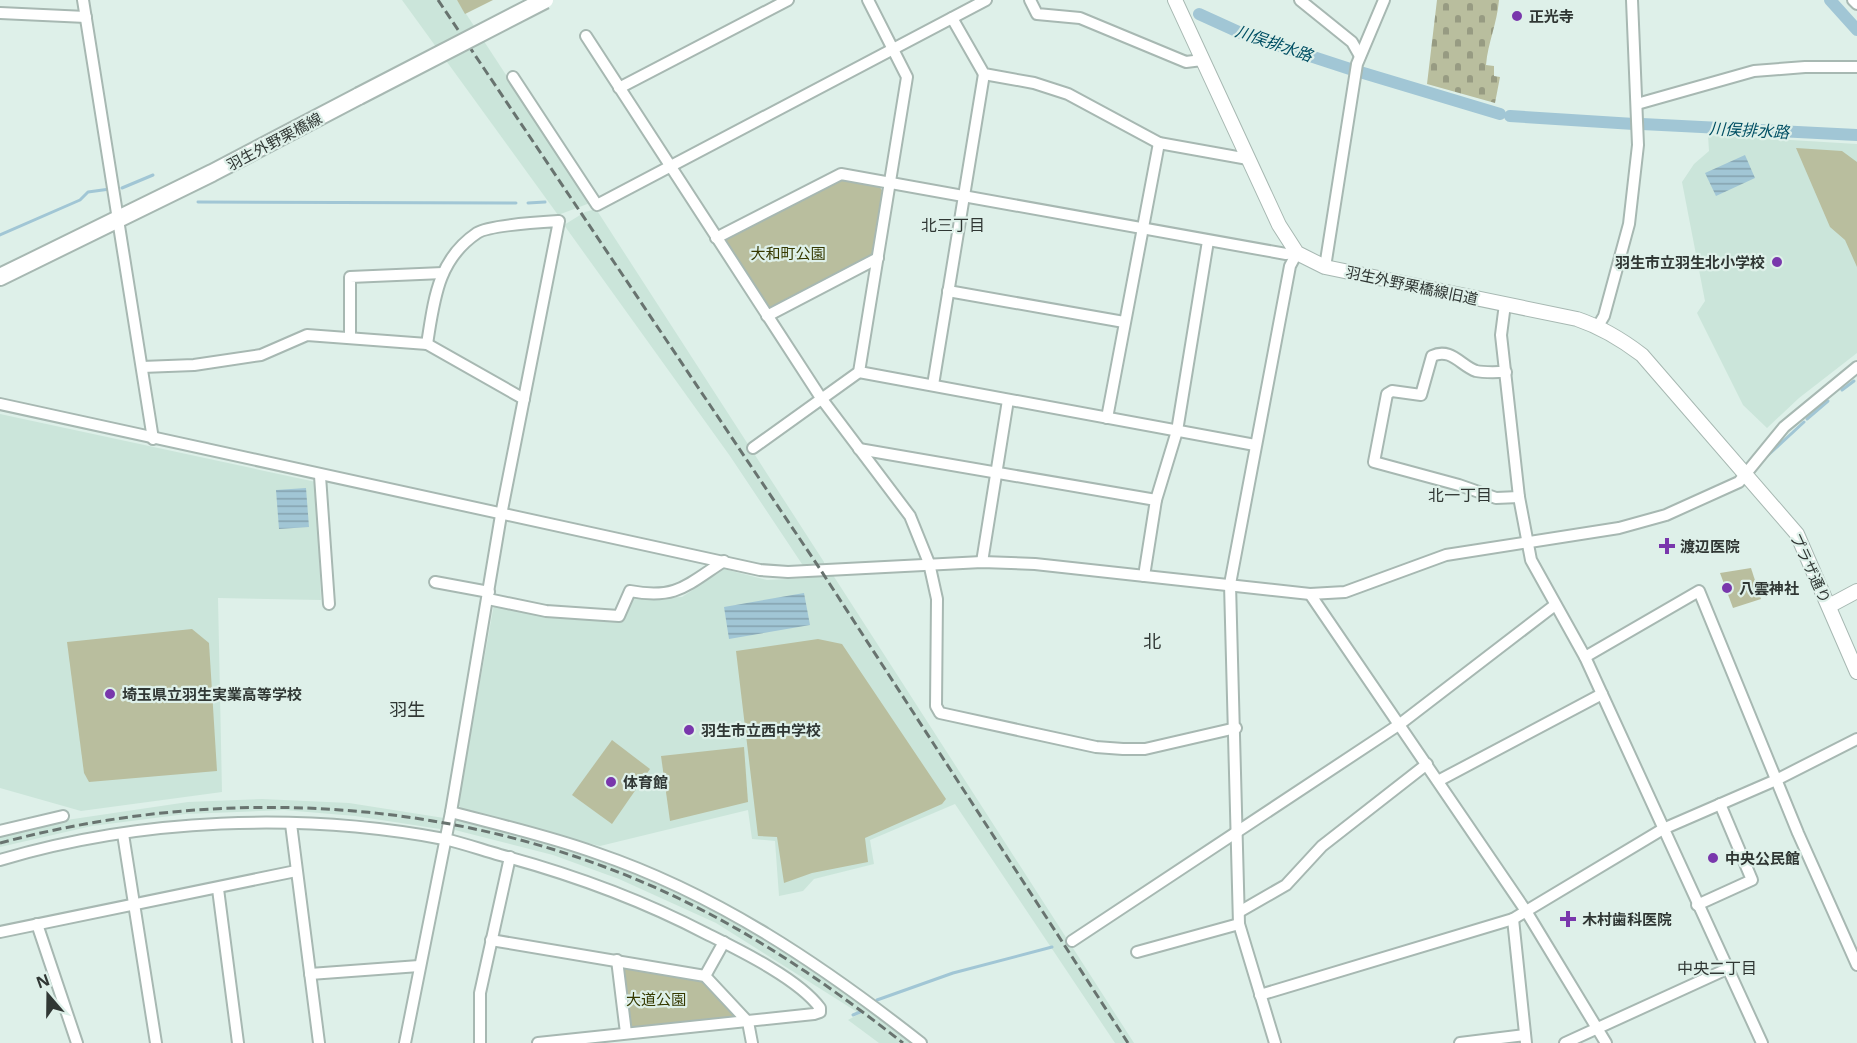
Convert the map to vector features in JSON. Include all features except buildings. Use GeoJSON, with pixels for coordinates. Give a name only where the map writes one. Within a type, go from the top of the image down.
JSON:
{"type":"FeatureCollection","features":[{"type":"Feature","properties":{"kind":"main road","name":"羽生外野栗橋線"},"geometry":{"type":"LineString","coordinates":[[0,277],[119,219],[545,0]]}},
{"type":"Feature","properties":{"kind":"street"},"geometry":{"type":"LineString","coordinates":[[83,0],[153,439]]}},
{"type":"Feature","properties":{"kind":"street"},"geometry":{"type":"LineString","coordinates":[[619,88],[788,0]]}},
{"type":"Feature","properties":{"kind":"street"},"geometry":{"type":"LineString","coordinates":[[859,372],[907,77],[868,0]]}},
{"type":"Feature","properties":{"kind":"street"},"geometry":{"type":"LineString","coordinates":[[513,76],[597,206],[986,0]]}},
{"type":"Feature","properties":{"kind":"street"},"geometry":{"type":"LineString","coordinates":[[1030,0],[1037,14],[1080,18],[1186,62],[1202,60]]}},
{"type":"Feature","properties":{"kind":"street","name":"羽生外野栗橋線旧道"},"geometry":{"type":"LineString","coordinates":[[1175,0],[1279,225],[1297,252],[1324,267],[1577,319],[1598,326],[1642,355],[1748,475]]}},
{"type":"Feature","properties":{"kind":"street"},"geometry":{"type":"LineString","coordinates":[[1300,0],[1352,42],[1358,64]]}},
{"type":"Feature","properties":{"kind":"street"},"geometry":{"type":"LineString","coordinates":[[1324,267],[1358,64],[1384,0]]}},
{"type":"Feature","properties":{"kind":"street"},"geometry":{"type":"LineString","coordinates":[[1598,326],[1604,316],[1629,224],[1638,145],[1632,0]]}},
{"type":"Feature","properties":{"kind":"street"},"geometry":{"type":"LineString","coordinates":[[1854,0],[1857,4]]}},
{"type":"Feature","properties":{"kind":"street"},"geometry":{"type":"LineString","coordinates":[[0,13],[86,17]]}},
{"type":"Feature","properties":{"kind":"street"},"geometry":{"type":"LineString","coordinates":[[933,386],[984,74],[952,18]]}},
{"type":"Feature","properties":{"kind":"street"},"geometry":{"type":"LineString","coordinates":[[585,36],[821,398],[910,516],[929,563],[937,599],[936,706],[940,713],[1096,747],[1123,749],[1145,749],[1236,728]]}},
{"type":"Feature","properties":{"kind":"street"},"geometry":{"type":"LineString","coordinates":[[1637,104],[1754,71],[1805,67],[1857,67]]}},
{"type":"Feature","properties":{"kind":"street"},"geometry":{"type":"LineString","coordinates":[[984,74],[1034,83],[1068,94],[1159,143],[1248,159]]}},
{"type":"Feature","properties":{"kind":"street"},"geometry":{"type":"LineString","coordinates":[[1107,418],[1159,143]]}},
{"type":"Feature","properties":{"kind":"street"},"geometry":{"type":"LineString","coordinates":[[716,237],[837,175],[889,182],[1208,241],[1286,254],[1297,252]]}},
{"type":"Feature","properties":{"kind":"street"},"geometry":{"type":"LineString","coordinates":[[405,1043],[451,812],[501,516],[559,221],[478,232],[453,256],[438,282],[427,344]]}},
{"type":"Feature","properties":{"kind":"street"},"geometry":{"type":"LineString","coordinates":[[1144,576],[1156,500],[1177,431],[1208,241]]}},
{"type":"Feature","properties":{"kind":"street"},"geometry":{"type":"LineString","coordinates":[[1275,1043],[1239,918],[1239,832],[1230,584],[1290,266],[1297,252]]}},
{"type":"Feature","properties":{"kind":"street"},"geometry":{"type":"LineString","coordinates":[[767,316],[878,258]]}},
{"type":"Feature","properties":{"kind":"street"},"geometry":{"type":"LineString","coordinates":[[350,338],[350,277],[443,273]]}},
{"type":"Feature","properties":{"kind":"street"},"geometry":{"type":"LineString","coordinates":[[948,291],[1124,322]]}},
{"type":"Feature","properties":{"kind":"street"},"geometry":{"type":"LineString","coordinates":[[1505,304],[1501,335],[1519,497],[1531,560],[1585,657],[1762,1043]]}},
{"type":"Feature","properties":{"kind":"street"},"geometry":{"type":"LineString","coordinates":[[142,367],[194,365],[261,355],[308,335],[427,344],[524,399]]}},
{"type":"Feature","properties":{"kind":"street"},"geometry":{"type":"LineString","coordinates":[[1506,372],[1474,370],[1456,357],[1438,353],[1432,356],[1421,395],[1392,391],[1387,394],[1374,462],[1459,485],[1496,498],[1519,497]]}},
{"type":"Feature","properties":{"kind":"street"},"geometry":{"type":"LineString","coordinates":[[0,405],[501,516],[760,570],[788,572],[982,562],[1230,584],[1310,594],[1345,592],[1446,555],[1641,523],[1720,492],[1748,475],[1784,427],[1857,367]]}},
{"type":"Feature","properties":{"kind":"street"},"geometry":{"type":"LineString","coordinates":[[753,448],[859,372],[1255,445]]}},
{"type":"Feature","properties":{"kind":"street"},"geometry":{"type":"LineString","coordinates":[[982,562],[1008,399]]}},
{"type":"Feature","properties":{"kind":"street"},"geometry":{"type":"LineString","coordinates":[[859,449],[1156,500]]}},
{"type":"Feature","properties":{"kind":"street","name":"プラザ通り"},"geometry":{"type":"LineString","coordinates":[[1748,475],[1797,534],[1857,672]]}},
{"type":"Feature","properties":{"kind":"street"},"geometry":{"type":"LineString","coordinates":[[320,476],[329,604]]}},
{"type":"Feature","properties":{"kind":"street"},"geometry":{"type":"LineString","coordinates":[[435,582],[546,611],[619,616],[630,591],[652,596],[675,593],[724,561]]}},
{"type":"Feature","properties":{"kind":"street"},"geometry":{"type":"LineString","coordinates":[[1585,657],[1699,591],[1776,780],[1857,964]]}},
{"type":"Feature","properties":{"kind":"street"},"geometry":{"type":"LineString","coordinates":[[1829,606],[1857,591]]}},
{"type":"Feature","properties":{"kind":"street"},"geometry":{"type":"LineString","coordinates":[[1310,594],[1350,657],[1400,724],[1526,910],[1606,1043]]}},
{"type":"Feature","properties":{"kind":"street"},"geometry":{"type":"LineString","coordinates":[[1072,941],[1400,724],[1555,605]]}},
{"type":"Feature","properties":{"kind":"street"},"geometry":{"type":"LineString","coordinates":[[1438,781],[1602,694]]}},
{"type":"Feature","properties":{"kind":"street"},"geometry":{"type":"LineString","coordinates":[[1260,995],[1513,919],[1663,829],[1776,780],[1857,739]]}},
{"type":"Feature","properties":{"kind":"street"},"geometry":{"type":"LineString","coordinates":[[1137,952],[1239,918],[1286,885],[1322,846],[1427,764]]}},
{"type":"Feature","properties":{"kind":"street"},"geometry":{"type":"LineString","coordinates":[[1697,905],[1752,880],[1720,804]]}},
{"type":"Feature","properties":{"kind":"street"},"geometry":{"type":"LineString","coordinates":[[451,812],[597,853],[710,903],[768,934],[822,968],[921,1043]]}},
{"type":"Feature","properties":{"kind":"street"},"geometry":{"type":"LineString","coordinates":[[0,831],[63,816]]}},
{"type":"Feature","properties":{"kind":"street"},"geometry":{"type":"LineString","coordinates":[[291,824],[319,1043]]}},
{"type":"Feature","properties":{"kind":"street"},"geometry":{"type":"LineString","coordinates":[[0,860],[68,843],[205,825],[291,824],[364,829],[445,839],[563,873],[636,902],[724,942],[775,971],[820,1008],[820,1012],[814,1014],[626,1033],[609,1039],[538,1043]]}},
{"type":"Feature","properties":{"kind":"street"},"geometry":{"type":"LineString","coordinates":[[123,834],[156,1043]]}},
{"type":"Feature","properties":{"kind":"street"},"geometry":{"type":"LineString","coordinates":[[480,1043],[480,993],[510,857]]}},
{"type":"Feature","properties":{"kind":"street"},"geometry":{"type":"LineString","coordinates":[[0,932],[218,889],[296,871]]}},
{"type":"Feature","properties":{"kind":"street"},"geometry":{"type":"LineString","coordinates":[[218,889],[238,1043]]}},
{"type":"Feature","properties":{"kind":"street"},"geometry":{"type":"LineString","coordinates":[[1460,1043],[1525,1039],[1513,919]]}},
{"type":"Feature","properties":{"kind":"street"},"geometry":{"type":"LineString","coordinates":[[37,924],[77,1043]]}},
{"type":"Feature","properties":{"kind":"street"},"geometry":{"type":"LineString","coordinates":[[491,940],[705,976],[748,1022],[752,1043]]}},
{"type":"Feature","properties":{"kind":"street"},"geometry":{"type":"LineString","coordinates":[[705,976],[724,942]]}},
{"type":"Feature","properties":{"kind":"street"},"geometry":{"type":"LineString","coordinates":[[616,960],[626,1033]]}},
{"type":"Feature","properties":{"kind":"street"},"geometry":{"type":"LineString","coordinates":[[310,974],[419,966]]}},
{"type":"Feature","properties":{"kind":"street"},"geometry":{"type":"LineString","coordinates":[[1565,1043],[1727,969]]}},
{"type":"Feature","properties":{"kind":"shaded area"},"geometry":{"type":"Polygon","coordinates":[[[402,0],[457,0],[590,203],[558,215],[402,0]]]}},
{"type":"Feature","properties":{"kind":"shaded area","name":"羽生市立羽生北小学校"},"geometry":{"type":"Polygon","coordinates":[[[1708,135],[1857,144],[1857,353],[1799,398],[1767,428],[1743,405],[1697,313],[1705,301],[1682,182],[1694,164],[1709,151],[1708,135]]]}},
{"type":"Feature","properties":{"kind":"shaded area"},"geometry":{"type":"Polygon","coordinates":[[[596,209],[824,562],[824,566],[804,567],[730,456],[564,225],[585,212],[596,209]]]}},
{"type":"Feature","properties":{"kind":"shaded area","name":"埼玉県立羽生実業高等学校"},"geometry":{"type":"Polygon","coordinates":[[[0,414],[316,482],[321,600],[218,598],[222,792],[81,811],[0,788],[0,414]]]}},
{"type":"Feature","properties":{"kind":"shaded area","name":"羽生市立西中学校"},"geometry":{"type":"Polygon","coordinates":[[[724,569],[767,580],[808,578],[808,575],[831,572],[1134,1043],[1115,1043],[955,804],[870,840],[874,864],[814,879],[803,891],[779,896],[775,841],[752,839],[748,810],[600,846],[463,812],[458,804],[494,604],[622,621],[633,595],[647,599],[682,597],[724,569]]]}},
{"type":"Feature","properties":{"kind":"shaded area"},"geometry":{"type":"Polygon","coordinates":[[[262,799],[349,803],[444,818],[440,829],[355,816],[284,810],[186,814],[92,826],[0,847],[0,835],[53,822],[188,802],[262,799]]]}},
{"type":"Feature","properties":{"kind":"shaded area"},"geometry":{"type":"Polygon","coordinates":[[[456,818],[584,853],[688,897],[772,942],[852,996],[914,1043],[879,1043],[848,1020],[859,1014],[854,1010],[716,923],[619,879],[553,855],[455,830],[456,818]]]}},
{"type":"Feature","properties":{"kind":"green space"},"geometry":{"type":"Polygon","coordinates":[[[457,0],[493,0],[465,14],[457,0]]]}},
{"type":"Feature","properties":{"kind":"green space"},"geometry":{"type":"Polygon","coordinates":[[[1437,0],[1499,0],[1486,65],[1494,66],[1494,76],[1500,77],[1495,103],[1427,84],[1437,0]]]}},
{"type":"Feature","properties":{"kind":"green space"},"geometry":{"type":"Polygon","coordinates":[[[1796,148],[1842,151],[1857,162],[1857,267],[1845,240],[1830,227],[1796,148]]]}},
{"type":"Feature","properties":{"kind":"green space","name":"大和町公園"},"geometry":{"type":"Polygon","coordinates":[[[840,179],[878,185],[882,190],[875,256],[768,312],[720,239],[840,179]]]}},
{"type":"Feature","properties":{"kind":"green space"},"geometry":{"type":"Polygon","coordinates":[[[1751,568],[1761,599],[1733,608],[1720,573],[1751,568]]]}},
{"type":"Feature","properties":{"kind":"green space"},"geometry":{"type":"Polygon","coordinates":[[[192,629],[209,643],[217,771],[89,782],[84,773],[67,642],[192,629]]]}},
{"type":"Feature","properties":{"kind":"green space"},"geometry":{"type":"Polygon","coordinates":[[[818,639],[842,644],[946,799],[942,804],[865,838],[868,862],[812,873],[784,883],[777,837],[758,836],[736,651],[818,639]]]}},
{"type":"Feature","properties":{"kind":"green space","name":"体育館"},"geometry":{"type":"Polygon","coordinates":[[[612,740],[650,769],[612,824],[572,795],[612,740]]]}},
{"type":"Feature","properties":{"kind":"green space"},"geometry":{"type":"Polygon","coordinates":[[[744,747],[748,802],[670,821],[661,756],[744,747]]]}},
{"type":"Feature","properties":{"kind":"green space","name":"大道公園"},"geometry":{"type":"Polygon","coordinates":[[[621,966],[704,979],[740,1019],[630,1028],[621,966]]]}},
{"type":"Feature","properties":{"kind":"water"},"geometry":{"type":"Polygon","coordinates":[[[1745,155],[1755,178],[1716,196],[1705,173],[1745,155]]]}},
{"type":"Feature","properties":{"kind":"water"},"geometry":{"type":"Polygon","coordinates":[[[306,488],[309,527],[279,529],[276,490],[306,488]]]}},
{"type":"Feature","properties":{"kind":"water"},"geometry":{"type":"Polygon","coordinates":[[[804,593],[810,625],[729,639],[724,607],[804,593]]]}},
{"type":"Feature","properties":{"kind":"waterway"},"geometry":{"type":"LineString","coordinates":[[1830,0],[1857,30]]}},
{"type":"Feature","properties":{"kind":"waterway","name":"川俣排水路"},"geometry":{"type":"LineString","coordinates":[[1199,14],[1243,34],[1350,69]]}},
{"type":"Feature","properties":{"kind":"waterway","name":"川俣排水路"},"geometry":{"type":"LineString","coordinates":[[1360,72],[1500,114]]}},
{"type":"Feature","properties":{"kind":"waterway","name":"川俣排水路"},"geometry":{"type":"LineString","coordinates":[[1510,116],[1634,124]]}},
{"type":"Feature","properties":{"kind":"waterway","name":"川俣排水路"},"geometry":{"type":"LineString","coordinates":[[1642,124],[1857,135]]}},
{"type":"Feature","properties":{"kind":"waterway"},"geometry":{"type":"LineString","coordinates":[[122,188],[153,175]]}},
{"type":"Feature","properties":{"kind":"waterway"},"geometry":{"type":"LineString","coordinates":[[0,235],[80,200],[88,192],[110,189]]}},
{"type":"Feature","properties":{"kind":"waterway"},"geometry":{"type":"LineString","coordinates":[[198,202],[516,203]]}},
{"type":"Feature","properties":{"kind":"waterway"},"geometry":{"type":"LineString","coordinates":[[528,203],[545,202]]}},
{"type":"Feature","properties":{"kind":"waterway"},"geometry":{"type":"LineString","coordinates":[[1842,390],[1854,381]]}},
{"type":"Feature","properties":{"kind":"waterway"},"geometry":{"type":"LineString","coordinates":[[1807,419],[1828,401]]}},
{"type":"Feature","properties":{"kind":"waterway"},"geometry":{"type":"LineString","coordinates":[[1766,457],[1804,422]]}},
{"type":"Feature","properties":{"kind":"waterway"},"geometry":{"type":"LineString","coordinates":[[877,1000],[953,973],[1052,947]]}},
{"type":"Feature","properties":{"kind":"waterway"},"geometry":{"type":"LineString","coordinates":[[853,1015],[860,1012]]}},
{"type":"Feature","properties":{"kind":"railway"},"geometry":{"type":"LineString","coordinates":[[438,0],[820,569],[1128,1043]]}},
{"type":"Feature","properties":{"kind":"railway"},"geometry":{"type":"LineString","coordinates":[[0,843],[85,824],[171,812],[258,807],[345,810],[431,821],[516,839],[599,865],[710,914],[796,965],[903,1043]]}},
{"type":"Feature","properties":{"kind":"place","name":"正光寺"},"geometry":{"type":"Point","coordinates":[1517,16]}},
{"type":"Feature","properties":{"kind":"place","name":"羽生市立羽生北小学校"},"geometry":{"type":"Point","coordinates":[1777,262]}},
{"type":"Feature","properties":{"kind":"place","name":"渡辺医院"},"geometry":{"type":"Point","coordinates":[1667,546]}},
{"type":"Feature","properties":{"kind":"place","name":"八雲神社"},"geometry":{"type":"Point","coordinates":[1727,588]}},
{"type":"Feature","properties":{"kind":"place","name":"埼玉県立羽生実業高等学校"},"geometry":{"type":"Point","coordinates":[110,694]}},
{"type":"Feature","properties":{"kind":"place","name":"羽生市立西中学校"},"geometry":{"type":"Point","coordinates":[689,730]}},
{"type":"Feature","properties":{"kind":"place","name":"体育館"},"geometry":{"type":"Point","coordinates":[611,782]}},
{"type":"Feature","properties":{"kind":"place","name":"中央公民館"},"geometry":{"type":"Point","coordinates":[1713,858]}},
{"type":"Feature","properties":{"kind":"place","name":"木村歯科医院"},"geometry":{"type":"Point","coordinates":[1568,919]}},
{"type":"Feature","properties":{"kind":"district","name":"北三丁目"},"geometry":{"type":"Point","coordinates":[953,225]}},
{"type":"Feature","properties":{"kind":"district","name":"北一丁目"},"geometry":{"type":"Point","coordinates":[1460,495]}},
{"type":"Feature","properties":{"kind":"district","name":"北"},"geometry":{"type":"Point","coordinates":[1152,641]}},
{"type":"Feature","properties":{"kind":"district","name":"羽生"},"geometry":{"type":"Point","coordinates":[407,709]}},
{"type":"Feature","properties":{"kind":"district","name":"中央二丁目"},"geometry":{"type":"Point","coordinates":[1717,968]}}]}
